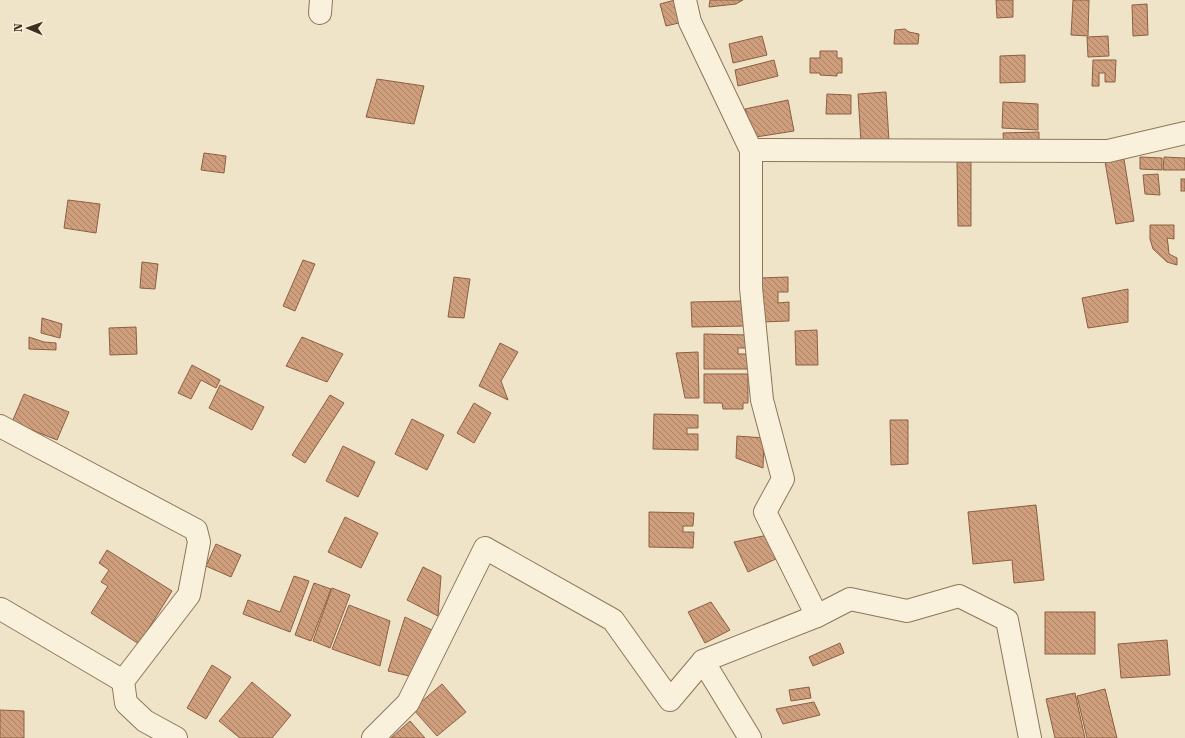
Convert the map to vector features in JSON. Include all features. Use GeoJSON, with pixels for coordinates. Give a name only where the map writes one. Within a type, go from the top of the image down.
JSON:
{"type":"FeatureCollection","features":[{"type":"Feature","properties":{"kind":"street"},"geometry":{"type":"LineString","coordinates":[[685,0],[690,22],[751,150],[752,296],[762,400],[783,479],[765,512],[817,616]]}},
{"type":"Feature","properties":{"kind":"street"},"geometry":{"type":"LineString","coordinates":[[751,150],[1108,151],[1185,133]]}},
{"type":"Feature","properties":{"kind":"street"},"geometry":{"type":"LineString","coordinates":[[0,426],[196,530],[199,542],[189,595],[123,681],[126,703],[145,721],[176,738]]}},
{"type":"Feature","properties":{"kind":"street"},"geometry":{"type":"LineString","coordinates":[[373,738],[408,703],[485,548],[613,620],[670,700],[703,661],[817,616],[850,599],[907,611],[959,596],[1007,620],[1030,738]]}},
{"type":"Feature","properties":{"kind":"street"},"geometry":{"type":"LineString","coordinates":[[1,609],[123,681]]}},
{"type":"Feature","properties":{"kind":"street"},"geometry":{"type":"LineString","coordinates":[[703,661],[750,738]]}},
{"type":"Feature","properties":{"kind":"building"},"geometry":{"type":"Polygon","coordinates":[[[675,0],[683,22],[666,26],[660,4],[675,0]]]}},
{"type":"Feature","properties":{"kind":"building"},"geometry":{"type":"Polygon","coordinates":[[[710,0],[743,0],[736,4],[709,7],[710,0]]]}},
{"type":"Feature","properties":{"kind":"building"},"geometry":{"type":"Polygon","coordinates":[[[996,0],[1013,0],[1013,17],[997,18],[996,0]]]}},
{"type":"Feature","properties":{"kind":"building"},"geometry":{"type":"Polygon","coordinates":[[[1073,0],[1089,0],[1088,36],[1071,35],[1073,0]]]}},
{"type":"Feature","properties":{"kind":"building"},"geometry":{"type":"Polygon","coordinates":[[[1147,4],[1148,35],[1133,36],[1132,5],[1147,4]]]}},
{"type":"Feature","properties":{"kind":"building"},"geometry":{"type":"Polygon","coordinates":[[[905,29],[909,32],[919,34],[918,44],[894,44],[895,30],[905,29]]]}},
{"type":"Feature","properties":{"kind":"building"},"geometry":{"type":"Polygon","coordinates":[[[762,36],[767,55],[733,63],[729,44],[762,36]]]}},
{"type":"Feature","properties":{"kind":"building"},"geometry":{"type":"Polygon","coordinates":[[[1108,36],[1109,56],[1088,57],[1087,37],[1108,36]]]}},
{"type":"Feature","properties":{"kind":"building"},"geometry":{"type":"Polygon","coordinates":[[[820,51],[837,51],[837,58],[842,58],[842,73],[837,73],[837,76],[810,73],[810,58],[820,58],[820,51]]]}},
{"type":"Feature","properties":{"kind":"building"},"geometry":{"type":"Polygon","coordinates":[[[1025,55],[1025,82],[1000,83],[1000,56],[1025,55]]]}},
{"type":"Feature","properties":{"kind":"building"},"geometry":{"type":"Polygon","coordinates":[[[774,60],[778,76],[738,86],[735,70],[774,60]]]}},
{"type":"Feature","properties":{"kind":"building"},"geometry":{"type":"Polygon","coordinates":[[[1093,60],[1116,60],[1115,82],[1105,82],[1105,73],[1099,73],[1099,86],[1092,86],[1093,60]]]}},
{"type":"Feature","properties":{"kind":"building"},"geometry":{"type":"Polygon","coordinates":[[[377,79],[424,86],[414,124],[366,117],[377,79]]]}},
{"type":"Feature","properties":{"kind":"building"},"geometry":{"type":"Polygon","coordinates":[[[886,92],[889,141],[861,143],[858,94],[886,92]]]}},
{"type":"Feature","properties":{"kind":"building"},"geometry":{"type":"Polygon","coordinates":[[[827,94],[851,95],[851,114],[826,114],[827,94]]]}},
{"type":"Feature","properties":{"kind":"building"},"geometry":{"type":"Polygon","coordinates":[[[788,100],[794,131],[756,137],[745,109],[788,100]]]}},
{"type":"Feature","properties":{"kind":"building"},"geometry":{"type":"Polygon","coordinates":[[[1003,102],[1038,104],[1038,130],[1002,128],[1003,102]]]}},
{"type":"Feature","properties":{"kind":"building"},"geometry":{"type":"Polygon","coordinates":[[[1039,132],[1039,148],[1004,148],[1003,133],[1039,132]]]}},
{"type":"Feature","properties":{"kind":"building"},"geometry":{"type":"Polygon","coordinates":[[[204,153],[226,156],[224,173],[201,170],[204,153]]]}},
{"type":"Feature","properties":{"kind":"building"},"geometry":{"type":"Polygon","coordinates":[[[1140,157],[1162,158],[1162,170],[1140,169],[1140,157]]]}},
{"type":"Feature","properties":{"kind":"building"},"geometry":{"type":"Polygon","coordinates":[[[1164,157],[1185,158],[1185,170],[1163,170],[1164,157]]]}},
{"type":"Feature","properties":{"kind":"building"},"geometry":{"type":"Polygon","coordinates":[[[1124,159],[1134,221],[1116,224],[1105,162],[1124,159]]]}},
{"type":"Feature","properties":{"kind":"building"},"geometry":{"type":"Polygon","coordinates":[[[957,162],[971,162],[971,226],[958,226],[957,162]]]}},
{"type":"Feature","properties":{"kind":"building"},"geometry":{"type":"Polygon","coordinates":[[[1158,174],[1160,195],[1145,194],[1143,175],[1158,174]]]}},
{"type":"Feature","properties":{"kind":"building"},"geometry":{"type":"Polygon","coordinates":[[[1181,179],[1185,179],[1185,191],[1181,191],[1181,179]]]}},
{"type":"Feature","properties":{"kind":"building"},"geometry":{"type":"Polygon","coordinates":[[[68,200],[100,204],[96,233],[64,228],[68,200]]]}},
{"type":"Feature","properties":{"kind":"building"},"geometry":{"type":"Polygon","coordinates":[[[1150,225],[1174,225],[1174,239],[1167,238],[1169,254],[1177,258],[1177,265],[1167,262],[1153,249],[1150,239],[1150,225]]]}},
{"type":"Feature","properties":{"kind":"building"},"geometry":{"type":"Polygon","coordinates":[[[303,260],[315,264],[295,311],[283,306],[303,260]]]}},
{"type":"Feature","properties":{"kind":"building"},"geometry":{"type":"Polygon","coordinates":[[[142,262],[158,264],[155,289],[140,288],[142,262]]]}},
{"type":"Feature","properties":{"kind":"building"},"geometry":{"type":"Polygon","coordinates":[[[454,277],[470,279],[464,318],[448,317],[454,277]]]}},
{"type":"Feature","properties":{"kind":"building"},"geometry":{"type":"Polygon","coordinates":[[[788,277],[788,292],[778,292],[778,303],[789,302],[789,321],[761,322],[760,278],[788,277]]]}},
{"type":"Feature","properties":{"kind":"building"},"geometry":{"type":"Polygon","coordinates":[[[1128,289],[1128,322],[1088,328],[1082,298],[1128,289]]]}},
{"type":"Feature","properties":{"kind":"building"},"geometry":{"type":"Polygon","coordinates":[[[745,301],[745,326],[692,327],[691,302],[745,301]]]}},
{"type":"Feature","properties":{"kind":"building"},"geometry":{"type":"Polygon","coordinates":[[[42,318],[62,324],[60,338],[41,333],[42,318]]]}},
{"type":"Feature","properties":{"kind":"building"},"geometry":{"type":"Polygon","coordinates":[[[136,327],[137,354],[110,355],[109,328],[136,327]]]}},
{"type":"Feature","properties":{"kind":"building"},"geometry":{"type":"Polygon","coordinates":[[[817,330],[818,365],[796,365],[795,331],[817,330]]]}},
{"type":"Feature","properties":{"kind":"building"},"geometry":{"type":"Polygon","coordinates":[[[704,334],[748,335],[748,348],[738,348],[738,354],[748,354],[748,369],[704,369],[704,334]]]}},
{"type":"Feature","properties":{"kind":"building"},"geometry":{"type":"Polygon","coordinates":[[[29,337],[44,342],[56,343],[56,350],[29,349],[29,337]]]}},
{"type":"Feature","properties":{"kind":"building"},"geometry":{"type":"Polygon","coordinates":[[[302,337],[343,354],[327,382],[286,366],[302,337]]]}},
{"type":"Feature","properties":{"kind":"building"},"geometry":{"type":"Polygon","coordinates":[[[500,343],[518,352],[501,381],[508,400],[479,386],[500,343]]]}},
{"type":"Feature","properties":{"kind":"building"},"geometry":{"type":"Polygon","coordinates":[[[698,352],[699,398],[685,398],[676,353],[698,352]]]}},
{"type":"Feature","properties":{"kind":"building"},"geometry":{"type":"Polygon","coordinates":[[[192,365],[220,380],[216,388],[201,380],[191,399],[178,393],[192,365]]]}},
{"type":"Feature","properties":{"kind":"building"},"geometry":{"type":"Polygon","coordinates":[[[704,374],[748,374],[748,403],[743,403],[743,409],[723,409],[722,403],[704,403],[704,374]]]}},
{"type":"Feature","properties":{"kind":"building"},"geometry":{"type":"Polygon","coordinates":[[[220,385],[264,407],[252,430],[209,408],[220,385]]]}},
{"type":"Feature","properties":{"kind":"building"},"geometry":{"type":"Polygon","coordinates":[[[24,394],[69,412],[57,440],[12,422],[24,394]]]}},
{"type":"Feature","properties":{"kind":"building"},"geometry":{"type":"Polygon","coordinates":[[[330,395],[344,403],[305,463],[292,455],[330,395]]]}},
{"type":"Feature","properties":{"kind":"building"},"geometry":{"type":"Polygon","coordinates":[[[474,403],[491,413],[474,443],[457,433],[474,403]]]}},
{"type":"Feature","properties":{"kind":"building"},"geometry":{"type":"Polygon","coordinates":[[[654,414],[698,415],[698,428],[687,428],[687,434],[698,434],[698,450],[653,449],[654,414]]]}},
{"type":"Feature","properties":{"kind":"building"},"geometry":{"type":"Polygon","coordinates":[[[412,419],[444,435],[427,470],[395,454],[412,419]]]}},
{"type":"Feature","properties":{"kind":"building"},"geometry":{"type":"Polygon","coordinates":[[[890,420],[908,420],[908,464],[891,465],[890,420]]]}},
{"type":"Feature","properties":{"kind":"building"},"geometry":{"type":"Polygon","coordinates":[[[737,436],[764,438],[763,468],[736,458],[737,436]]]}},
{"type":"Feature","properties":{"kind":"building"},"geometry":{"type":"Polygon","coordinates":[[[343,446],[375,462],[358,497],[326,481],[343,446]]]}},
{"type":"Feature","properties":{"kind":"building"},"geometry":{"type":"Polygon","coordinates":[[[1036,505],[1044,580],[1014,583],[1012,560],[973,564],[968,512],[1036,505]]]}},
{"type":"Feature","properties":{"kind":"building"},"geometry":{"type":"Polygon","coordinates":[[[649,512],[694,513],[693,526],[683,526],[683,532],[694,532],[693,548],[649,547],[649,512]]]}},
{"type":"Feature","properties":{"kind":"building"},"geometry":{"type":"Polygon","coordinates":[[[345,517],[378,533],[361,568],[328,552],[345,517]]]}},
{"type":"Feature","properties":{"kind":"building"},"geometry":{"type":"Polygon","coordinates":[[[768,535],[780,557],[748,572],[734,542],[768,535]]]}},
{"type":"Feature","properties":{"kind":"building"},"geometry":{"type":"Polygon","coordinates":[[[216,544],[241,555],[231,577],[206,566],[216,544]]]}},
{"type":"Feature","properties":{"kind":"building"},"geometry":{"type":"Polygon","coordinates":[[[107,550],[172,591],[139,644],[91,613],[108,586],[101,582],[109,570],[99,563],[107,550]]]}},
{"type":"Feature","properties":{"kind":"building"},"geometry":{"type":"Polygon","coordinates":[[[423,567],[441,576],[438,616],[407,600],[423,567]]]}},
{"type":"Feature","properties":{"kind":"building"},"geometry":{"type":"Polygon","coordinates":[[[294,576],[309,581],[290,632],[243,614],[248,600],[280,612],[294,576]]]}},
{"type":"Feature","properties":{"kind":"building"},"geometry":{"type":"Polygon","coordinates":[[[314,583],[331,589],[311,641],[295,635],[314,583]]]}},
{"type":"Feature","properties":{"kind":"building"},"geometry":{"type":"Polygon","coordinates":[[[332,588],[350,595],[330,648],[313,641],[332,588]]]}},
{"type":"Feature","properties":{"kind":"building"},"geometry":{"type":"Polygon","coordinates":[[[711,602],[730,630],[705,643],[688,612],[711,602]]]}},
{"type":"Feature","properties":{"kind":"building"},"geometry":{"type":"Polygon","coordinates":[[[349,605],[390,621],[380,666],[332,649],[349,605]]]}},
{"type":"Feature","properties":{"kind":"building"},"geometry":{"type":"Polygon","coordinates":[[[1045,612],[1095,612],[1095,654],[1045,654],[1045,612]]]}},
{"type":"Feature","properties":{"kind":"building"},"geometry":{"type":"Polygon","coordinates":[[[405,617],[436,632],[418,678],[388,671],[405,617]]]}},
{"type":"Feature","properties":{"kind":"building"},"geometry":{"type":"Polygon","coordinates":[[[1167,640],[1170,675],[1121,678],[1118,644],[1167,640]]]}},
{"type":"Feature","properties":{"kind":"building"},"geometry":{"type":"Polygon","coordinates":[[[840,643],[844,653],[813,666],[809,657],[840,643]]]}},
{"type":"Feature","properties":{"kind":"building"},"geometry":{"type":"Polygon","coordinates":[[[212,665],[231,677],[206,719],[187,708],[212,665]]]}},
{"type":"Feature","properties":{"kind":"building"},"geometry":{"type":"Polygon","coordinates":[[[252,682],[291,715],[272,738],[240,738],[219,721],[252,682]]]}},
{"type":"Feature","properties":{"kind":"building"},"geometry":{"type":"Polygon","coordinates":[[[442,684],[466,712],[437,736],[413,709],[442,684]]]}},
{"type":"Feature","properties":{"kind":"building"},"geometry":{"type":"Polygon","coordinates":[[[809,687],[811,698],[791,701],[789,690],[809,687]]]}},
{"type":"Feature","properties":{"kind":"building"},"geometry":{"type":"Polygon","coordinates":[[[1105,689],[1117,738],[1087,738],[1077,696],[1105,689]]]}},
{"type":"Feature","properties":{"kind":"building"},"geometry":{"type":"Polygon","coordinates":[[[1075,693],[1085,738],[1055,738],[1046,699],[1075,693]]]}},
{"type":"Feature","properties":{"kind":"building"},"geometry":{"type":"Polygon","coordinates":[[[814,702],[820,715],[783,724],[776,709],[814,702]]]}},
{"type":"Feature","properties":{"kind":"building"},"geometry":{"type":"Polygon","coordinates":[[[0,710],[24,711],[24,738],[0,738],[0,710]]]}},
{"type":"Feature","properties":{"kind":"building"},"geometry":{"type":"Polygon","coordinates":[[[410,721],[425,738],[391,738],[410,721]]]}}]}
